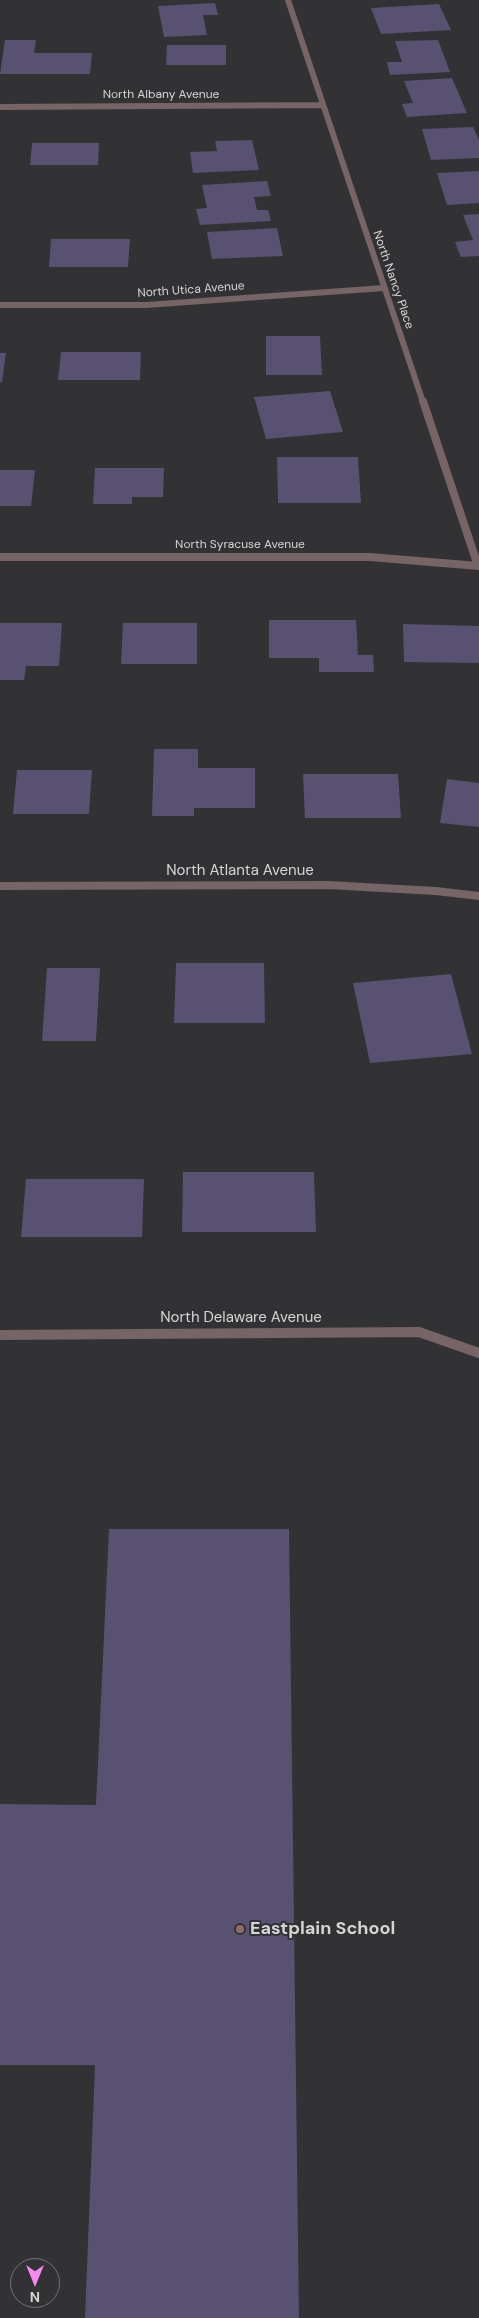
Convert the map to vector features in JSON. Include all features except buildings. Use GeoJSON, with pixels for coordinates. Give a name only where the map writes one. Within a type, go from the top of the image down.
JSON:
{"type":"FeatureCollection","features":[{"type":"Feature","properties":{"kind":"street","name":"North Nancy Place"},"geometry":{"type":"LineString","coordinates":[[288,0],[322,106],[478,566]]}},
{"type":"Feature","properties":{"kind":"street","name":"North Albany Avenue"},"geometry":{"type":"LineString","coordinates":[[0,107],[322,106]]}},
{"type":"Feature","properties":{"kind":"street","name":"North Utica Avenue"},"geometry":{"type":"LineString","coordinates":[[0,305],[146,305],[384,288]]}},
{"type":"Feature","properties":{"kind":"street","name":"North Syracuse Avenue"},"geometry":{"type":"LineString","coordinates":[[0,557],[370,557],[478,566]]}},
{"type":"Feature","properties":{"kind":"street","name":"North Atlanta Avenue"},"geometry":{"type":"LineString","coordinates":[[0,886],[328,885],[436,891],[479,896]]}},
{"type":"Feature","properties":{"kind":"street","name":"North Delaware Avenue"},"geometry":{"type":"LineString","coordinates":[[0,1335],[420,1332],[479,1353]]}},
{"type":"Feature","properties":{"kind":"place","name":"Eastplain School"},"geometry":{"type":"Point","coordinates":[240,1929]}}]}
